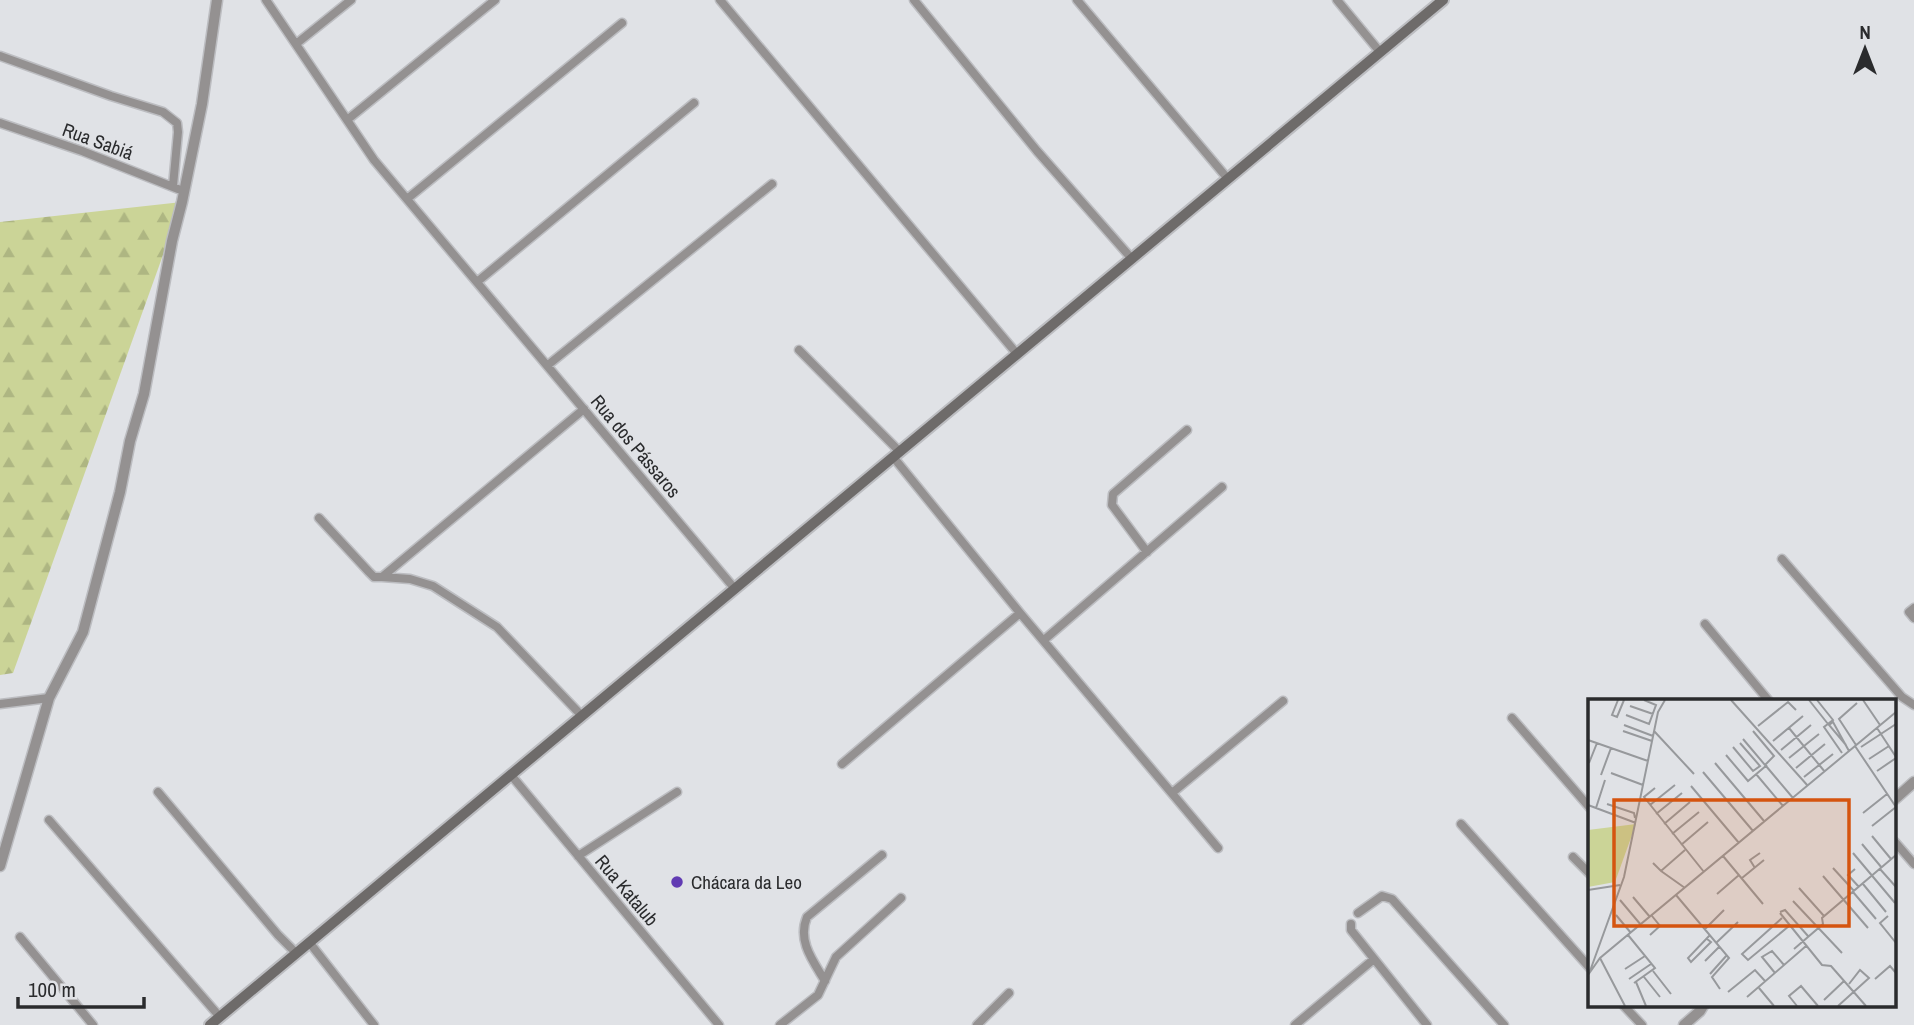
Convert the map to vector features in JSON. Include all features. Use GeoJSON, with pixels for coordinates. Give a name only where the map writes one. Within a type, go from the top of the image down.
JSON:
{"type":"FeatureCollection","features":[{"type":"Feature","properties":{"kind":"main road"},"geometry":{"type":"LineString","coordinates":[[209,1025],[1443,0]]}},
{"type":"Feature","properties":{"kind":"street"},"geometry":{"type":"LineString","coordinates":[[0,866],[49,698],[83,632],[144,394],[148,358],[202,104],[217,0]]}},
{"type":"Feature","properties":{"kind":"street","name":"Rua dos Pássaros"},"geometry":{"type":"LineString","coordinates":[[266,0],[374,160],[735,589]]}},
{"type":"Feature","properties":{"kind":"street"},"geometry":{"type":"LineString","coordinates":[[296,44],[351,0]]}},
{"type":"Feature","properties":{"kind":"street"},"geometry":{"type":"LineString","coordinates":[[347,120],[495,0]]}},
{"type":"Feature","properties":{"kind":"street"},"geometry":{"type":"LineString","coordinates":[[720,0],[1017,354]]}},
{"type":"Feature","properties":{"kind":"street"},"geometry":{"type":"LineString","coordinates":[[914,0],[1037,150],[1132,258]]}},
{"type":"Feature","properties":{"kind":"street"},"geometry":{"type":"LineString","coordinates":[[1077,0],[1228,179]]}},
{"type":"Feature","properties":{"kind":"street"},"geometry":{"type":"LineString","coordinates":[[1337,0],[1380,52]]}},
{"type":"Feature","properties":{"kind":"street"},"geometry":{"type":"LineString","coordinates":[[407,199],[622,23]]}},
{"type":"Feature","properties":{"kind":"street"},"geometry":{"type":"LineString","coordinates":[[0,56],[111,96],[151,107],[174,120],[178,132],[173,186]]}},
{"type":"Feature","properties":{"kind":"street"},"geometry":{"type":"LineString","coordinates":[[477,282],[694,103]]}},
{"type":"Feature","properties":{"kind":"street","name":"Rua Sabiá"},"geometry":{"type":"LineString","coordinates":[[0,123],[184,191]]}},
{"type":"Feature","properties":{"kind":"street"},"geometry":{"type":"LineString","coordinates":[[548,365],[772,184]]}},
{"type":"Feature","properties":{"kind":"street"},"geometry":{"type":"LineString","coordinates":[[799,350],[897,455],[1020,613],[1218,848]]}},
{"type":"Feature","properties":{"kind":"street"},"geometry":{"type":"LineString","coordinates":[[382,577],[584,409]]}},
{"type":"Feature","properties":{"kind":"street"},"geometry":{"type":"LineString","coordinates":[[1147,552],[1112,505],[1113,494],[1187,430]]}},
{"type":"Feature","properties":{"kind":"street"},"geometry":{"type":"LineString","coordinates":[[1044,640],[1222,487]]}},
{"type":"Feature","properties":{"kind":"street"},"geometry":{"type":"LineString","coordinates":[[319,518],[374,577],[410,579],[433,586],[497,627],[582,716]]}},
{"type":"Feature","properties":{"kind":"street"},"geometry":{"type":"LineString","coordinates":[[1782,559],[1902,696],[1914,705]]}},
{"type":"Feature","properties":{"kind":"street"},"geometry":{"type":"LineString","coordinates":[[1914,608],[1909,612],[1914,618]]}},
{"type":"Feature","properties":{"kind":"street"},"geometry":{"type":"LineString","coordinates":[[842,764],[1020,613]]}},
{"type":"Feature","properties":{"kind":"street"},"geometry":{"type":"LineString","coordinates":[[1704,624],[1767,699]]}},
{"type":"Feature","properties":{"kind":"street"},"geometry":{"type":"LineString","coordinates":[[0,704],[49,698]]}},
{"type":"Feature","properties":{"kind":"street"},"geometry":{"type":"LineString","coordinates":[[1172,793],[1283,701]]}},
{"type":"Feature","properties":{"kind":"street"},"geometry":{"type":"LineString","coordinates":[[1512,718],[1588,806]]}},
{"type":"Feature","properties":{"kind":"street","name":"Rua Katalub"},"geometry":{"type":"LineString","coordinates":[[511,775],[719,1025]]}},
{"type":"Feature","properties":{"kind":"street"},"geometry":{"type":"LineString","coordinates":[[1896,798],[1914,782]]}},
{"type":"Feature","properties":{"kind":"street"},"geometry":{"type":"LineString","coordinates":[[158,792],[295,952]]}},
{"type":"Feature","properties":{"kind":"street"},"geometry":{"type":"LineString","coordinates":[[578,856],[677,792]]}},
{"type":"Feature","properties":{"kind":"street"},"geometry":{"type":"LineString","coordinates":[[49,820],[220,1017]]}},
{"type":"Feature","properties":{"kind":"street"},"geometry":{"type":"LineString","coordinates":[[1461,824],[1588,966]]}},
{"type":"Feature","properties":{"kind":"street"},"geometry":{"type":"LineString","coordinates":[[1896,843],[1914,864]]}},
{"type":"Feature","properties":{"kind":"street"},"geometry":{"type":"LineString","coordinates":[[825,981],[805,946],[804,925],[807,917],[882,855]]}},
{"type":"Feature","properties":{"kind":"street"},"geometry":{"type":"LineString","coordinates":[[1573,856],[1588,872]]}},
{"type":"Feature","properties":{"kind":"street"},"geometry":{"type":"LineString","coordinates":[[1358,913],[1382,897],[1392,899],[1504,1025]]}},
{"type":"Feature","properties":{"kind":"street"},"geometry":{"type":"LineString","coordinates":[[780,1025],[818,995],[836,957],[901,898]]}},
{"type":"Feature","properties":{"kind":"street"},"geometry":{"type":"LineString","coordinates":[[1351,924],[1351,930],[1427,1025]]}},
{"type":"Feature","properties":{"kind":"street"},"geometry":{"type":"LineString","coordinates":[[20,937],[93,1025]]}},
{"type":"Feature","properties":{"kind":"street"},"geometry":{"type":"LineString","coordinates":[[309,943],[374,1025]]}},
{"type":"Feature","properties":{"kind":"street"},"geometry":{"type":"LineString","coordinates":[[1294,1025],[1374,959]]}},
{"type":"Feature","properties":{"kind":"street"},"geometry":{"type":"LineString","coordinates":[[977,1025],[1009,993]]}},
{"type":"Feature","properties":{"kind":"street"},"geometry":{"type":"LineString","coordinates":[[1626,1007],[1642,1025]]}},
{"type":"Feature","properties":{"kind":"street"},"geometry":{"type":"LineString","coordinates":[[1684,1025],[1702,1007]]}},
{"type":"Feature","properties":{"kind":"green space"},"geometry":{"type":"Polygon","coordinates":[[[182,202],[13,673],[0,675],[0,222],[182,202]]]}},
{"type":"Feature","properties":{"kind":"place","name":"Chácara da Leo"},"geometry":{"type":"Point","coordinates":[677,882]}}]}
